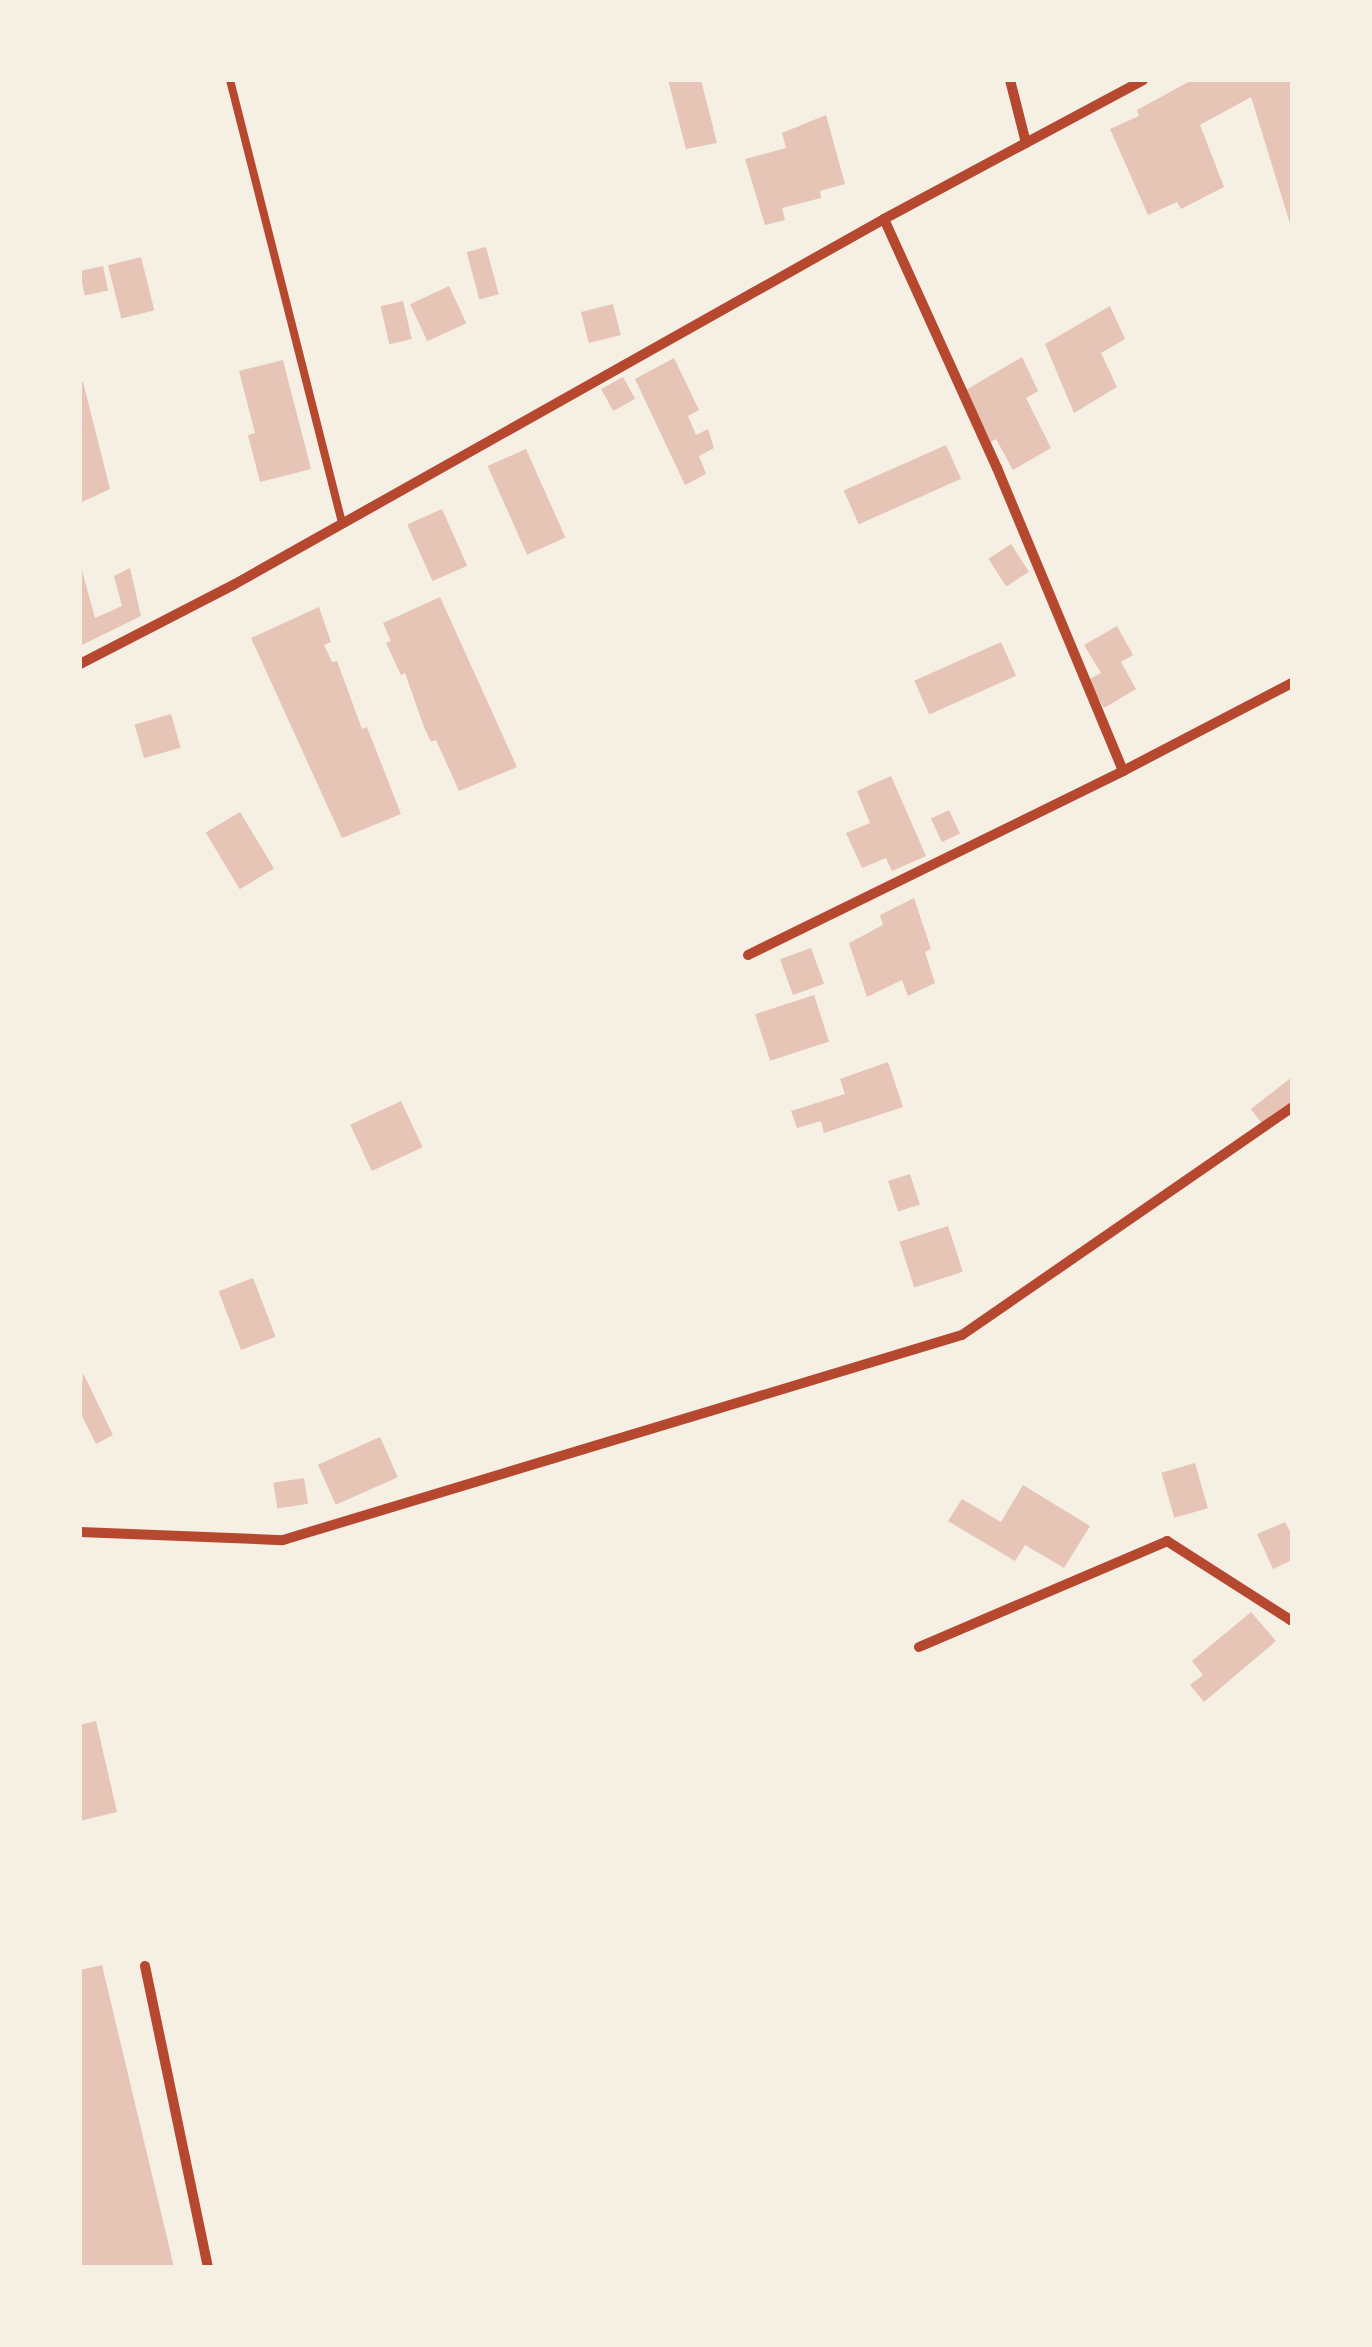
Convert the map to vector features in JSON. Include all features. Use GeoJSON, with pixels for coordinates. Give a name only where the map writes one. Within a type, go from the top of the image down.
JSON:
{"type":"FeatureCollection","features":[{"type":"Feature","properties":{"kind":"street"},"geometry":{"type":"LineString","coordinates":[[1010,80],[1026,143]]}},
{"type":"Feature","properties":{"kind":"street"},"geometry":{"type":"LineString","coordinates":[[80,664],[1143,80]]}},
{"type":"Feature","properties":{"kind":"street"},"geometry":{"type":"LineString","coordinates":[[884,219],[997,468],[1123,772]]}},
{"type":"Feature","properties":{"kind":"street"},"geometry":{"type":"LineString","coordinates":[[748,954],[1123,772],[1292,682]]}},
{"type":"Feature","properties":{"kind":"street"},"geometry":{"type":"LineString","coordinates":[[80,1532],[283,1540],[962,1335],[1292,1107]]}},
{"type":"Feature","properties":{"kind":"street"},"geometry":{"type":"LineString","coordinates":[[918,1647],[1166,1541],[1292,1621]]}},
{"type":"Feature","properties":{"kind":"street"},"geometry":{"type":"LineString","coordinates":[[145,1966],[208,2267]]}},
{"type":"Feature","properties":{"kind":"lane"},"geometry":{"type":"LineString","coordinates":[[230,80],[342,523]]}},
{"type":"Feature","properties":{"kind":"building"},"geometry":{"type":"Polygon","coordinates":[[[668,80],[701,80],[717,143],[686,149],[668,80]]]}},
{"type":"Feature","properties":{"kind":"building"},"geometry":{"type":"Polygon","coordinates":[[[1192,80],[1292,80],[1292,230],[1251,97],[1200,125],[1224,187],[1181,209],[1177,202],[1148,215],[1110,129],[1139,116],[1137,110],[1192,80]]]}},
{"type":"Feature","properties":{"kind":"building"},"geometry":{"type":"Polygon","coordinates":[[[826,115],[845,184],[820,191],[821,198],[782,208],[785,220],[765,225],[745,159],[786,148],[782,133],[826,115]]]}},
{"type":"Feature","properties":{"kind":"building"},"geometry":{"type":"Polygon","coordinates":[[[486,247],[499,294],[479,300],[467,252],[486,247]]]}},
{"type":"Feature","properties":{"kind":"building"},"geometry":{"type":"Polygon","coordinates":[[[141,257],[154,310],[121,319],[108,265],[141,257]]]}},
{"type":"Feature","properties":{"kind":"building"},"geometry":{"type":"Polygon","coordinates":[[[103,266],[108,290],[85,295],[80,271],[103,266]]]}},
{"type":"Feature","properties":{"kind":"building"},"geometry":{"type":"Polygon","coordinates":[[[449,286],[466,323],[427,341],[410,304],[449,286]]]}},
{"type":"Feature","properties":{"kind":"building"},"geometry":{"type":"Polygon","coordinates":[[[403,301],[412,339],[389,344],[381,306],[403,301]]]}},
{"type":"Feature","properties":{"kind":"building"},"geometry":{"type":"Polygon","coordinates":[[[613,304],[621,335],[589,343],[581,312],[613,304]]]}},
{"type":"Feature","properties":{"kind":"building"},"geometry":{"type":"Polygon","coordinates":[[[1110,306],[1125,339],[1101,353],[1117,387],[1074,413],[1045,344],[1110,306]]]}},
{"type":"Feature","properties":{"kind":"building"},"geometry":{"type":"Polygon","coordinates":[[[1022,357],[1038,391],[1026,398],[1051,448],[1013,470],[996,439],[991,442],[966,390],[1022,357]]]}},
{"type":"Feature","properties":{"kind":"building"},"geometry":{"type":"Polygon","coordinates":[[[674,358],[699,410],[688,416],[696,435],[708,429],[714,448],[699,456],[706,474],[685,485],[635,379],[674,358]]]}},
{"type":"Feature","properties":{"kind":"building"},"geometry":{"type":"Polygon","coordinates":[[[283,360],[311,469],[260,482],[248,435],[255,433],[239,371],[283,360]]]}},
{"type":"Feature","properties":{"kind":"building"},"geometry":{"type":"Polygon","coordinates":[[[623,377],[635,399],[613,411],[601,389],[623,377]]]}},
{"type":"Feature","properties":{"kind":"building"},"geometry":{"type":"Polygon","coordinates":[[[83,382],[110,489],[80,503],[80,384],[83,382]]]}},
{"type":"Feature","properties":{"kind":"building"},"geometry":{"type":"Polygon","coordinates":[[[946,445],[961,479],[859,524],[844,491],[946,445]]]}},
{"type":"Feature","properties":{"kind":"building"},"geometry":{"type":"Polygon","coordinates":[[[526,449],[565,538],[527,555],[488,466],[526,449]]]}},
{"type":"Feature","properties":{"kind":"building"},"geometry":{"type":"Polygon","coordinates":[[[442,509],[467,566],[433,581],[407,524],[442,509]]]}},
{"type":"Feature","properties":{"kind":"building"},"geometry":{"type":"Polygon","coordinates":[[[1011,544],[1029,572],[1006,586],[988,559],[1011,544]]]}},
{"type":"Feature","properties":{"kind":"building"},"geometry":{"type":"Polygon","coordinates":[[[80,563],[95,618],[122,606],[114,576],[130,568],[141,616],[80,646],[80,563]]]}},
{"type":"Feature","properties":{"kind":"building"},"geometry":{"type":"Polygon","coordinates":[[[440,597],[517,767],[459,791],[436,740],[431,742],[424,727],[405,673],[401,675],[386,643],[391,641],[383,623],[440,597]]]}},
{"type":"Feature","properties":{"kind":"building"},"geometry":{"type":"Polygon","coordinates":[[[319,607],[331,642],[324,645],[332,662],[337,661],[362,729],[367,727],[401,814],[342,838],[251,638],[319,607]]]}},
{"type":"Feature","properties":{"kind":"building"},"geometry":{"type":"Polygon","coordinates":[[[1117,626],[1133,655],[1121,662],[1136,689],[1104,708],[1088,680],[1101,673],[1084,645],[1117,626]]]}},
{"type":"Feature","properties":{"kind":"building"},"geometry":{"type":"Polygon","coordinates":[[[1001,642],[1016,676],[929,714],[914,681],[1001,642]]]}},
{"type":"Feature","properties":{"kind":"building"},"geometry":{"type":"Polygon","coordinates":[[[171,714],[181,748],[144,758],[134,724],[171,714]]]}},
{"type":"Feature","properties":{"kind":"building"},"geometry":{"type":"Polygon","coordinates":[[[891,776],[926,856],[892,871],[886,858],[862,868],[846,833],[870,823],[857,791],[891,776]]]}},
{"type":"Feature","properties":{"kind":"building"},"geometry":{"type":"Polygon","coordinates":[[[949,810],[960,834],[942,842],[931,818],[949,810]]]}},
{"type":"Feature","properties":{"kind":"building"},"geometry":{"type":"Polygon","coordinates":[[[240,812],[274,869],[240,889],[206,833],[240,812]]]}},
{"type":"Feature","properties":{"kind":"building"},"geometry":{"type":"Polygon","coordinates":[[[914,898],[931,949],[925,952],[935,983],[908,996],[902,980],[867,997],[849,943],[883,925],[880,915],[914,898]]]}},
{"type":"Feature","properties":{"kind":"building"},"geometry":{"type":"Polygon","coordinates":[[[811,948],[824,984],[793,995],[780,959],[811,948]]]}},
{"type":"Feature","properties":{"kind":"building"},"geometry":{"type":"Polygon","coordinates":[[[814,995],[829,1042],[770,1061],[755,1014],[814,995]]]}},
{"type":"Feature","properties":{"kind":"building"},"geometry":{"type":"Polygon","coordinates":[[[888,1062],[903,1107],[824,1133],[821,1121],[797,1128],[791,1111],[845,1094],[840,1079],[888,1062]]]}},
{"type":"Feature","properties":{"kind":"building"},"geometry":{"type":"Polygon","coordinates":[[[1292,1077],[1292,1109],[1266,1129],[1251,1109],[1292,1077]]]}},
{"type":"Feature","properties":{"kind":"building"},"geometry":{"type":"Polygon","coordinates":[[[401,1101],[423,1147],[372,1171],[350,1125],[401,1101]]]}},
{"type":"Feature","properties":{"kind":"building"},"geometry":{"type":"Polygon","coordinates":[[[910,1174],[920,1204],[898,1212],[888,1181],[910,1174]]]}},
{"type":"Feature","properties":{"kind":"building"},"geometry":{"type":"Polygon","coordinates":[[[948,1226],[963,1272],[914,1287],[899,1242],[948,1226]]]}},
{"type":"Feature","properties":{"kind":"building"},"geometry":{"type":"Polygon","coordinates":[[[253,1278],[276,1337],[241,1350],[218,1291],[253,1278]]]}},
{"type":"Feature","properties":{"kind":"building"},"geometry":{"type":"Polygon","coordinates":[[[83,1373],[113,1435],[96,1444],[80,1412],[83,1373]]]}},
{"type":"Feature","properties":{"kind":"building"},"geometry":{"type":"Polygon","coordinates":[[[380,1437],[398,1477],[336,1505],[318,1465],[380,1437]]]}},
{"type":"Feature","properties":{"kind":"building"},"geometry":{"type":"Polygon","coordinates":[[[1195,1463],[1208,1508],[1174,1518],[1161,1473],[1195,1463]]]}},
{"type":"Feature","properties":{"kind":"building"},"geometry":{"type":"Polygon","coordinates":[[[304,1478],[308,1504],[277,1509],[273,1483],[304,1478]]]}},
{"type":"Feature","properties":{"kind":"building"},"geometry":{"type":"Polygon","coordinates":[[[1023,1485],[1090,1526],[1064,1568],[1025,1545],[1015,1561],[948,1521],[962,1499],[1001,1522],[1023,1485]]]}},
{"type":"Feature","properties":{"kind":"building"},"geometry":{"type":"Polygon","coordinates":[[[1285,1522],[1292,1535],[1292,1560],[1273,1569],[1257,1534],[1285,1522]]]}},
{"type":"Feature","properties":{"kind":"building"},"geometry":{"type":"Polygon","coordinates":[[[1251,1612],[1276,1641],[1204,1702],[1190,1685],[1203,1675],[1192,1661],[1251,1612]]]}},
{"type":"Feature","properties":{"kind":"building"},"geometry":{"type":"Polygon","coordinates":[[[96,1721],[117,1812],[80,1821],[80,1725],[96,1721]]]}},
{"type":"Feature","properties":{"kind":"building"},"geometry":{"type":"Polygon","coordinates":[[[102,1965],[174,2267],[80,2267],[80,1970],[102,1965]]]}}]}
